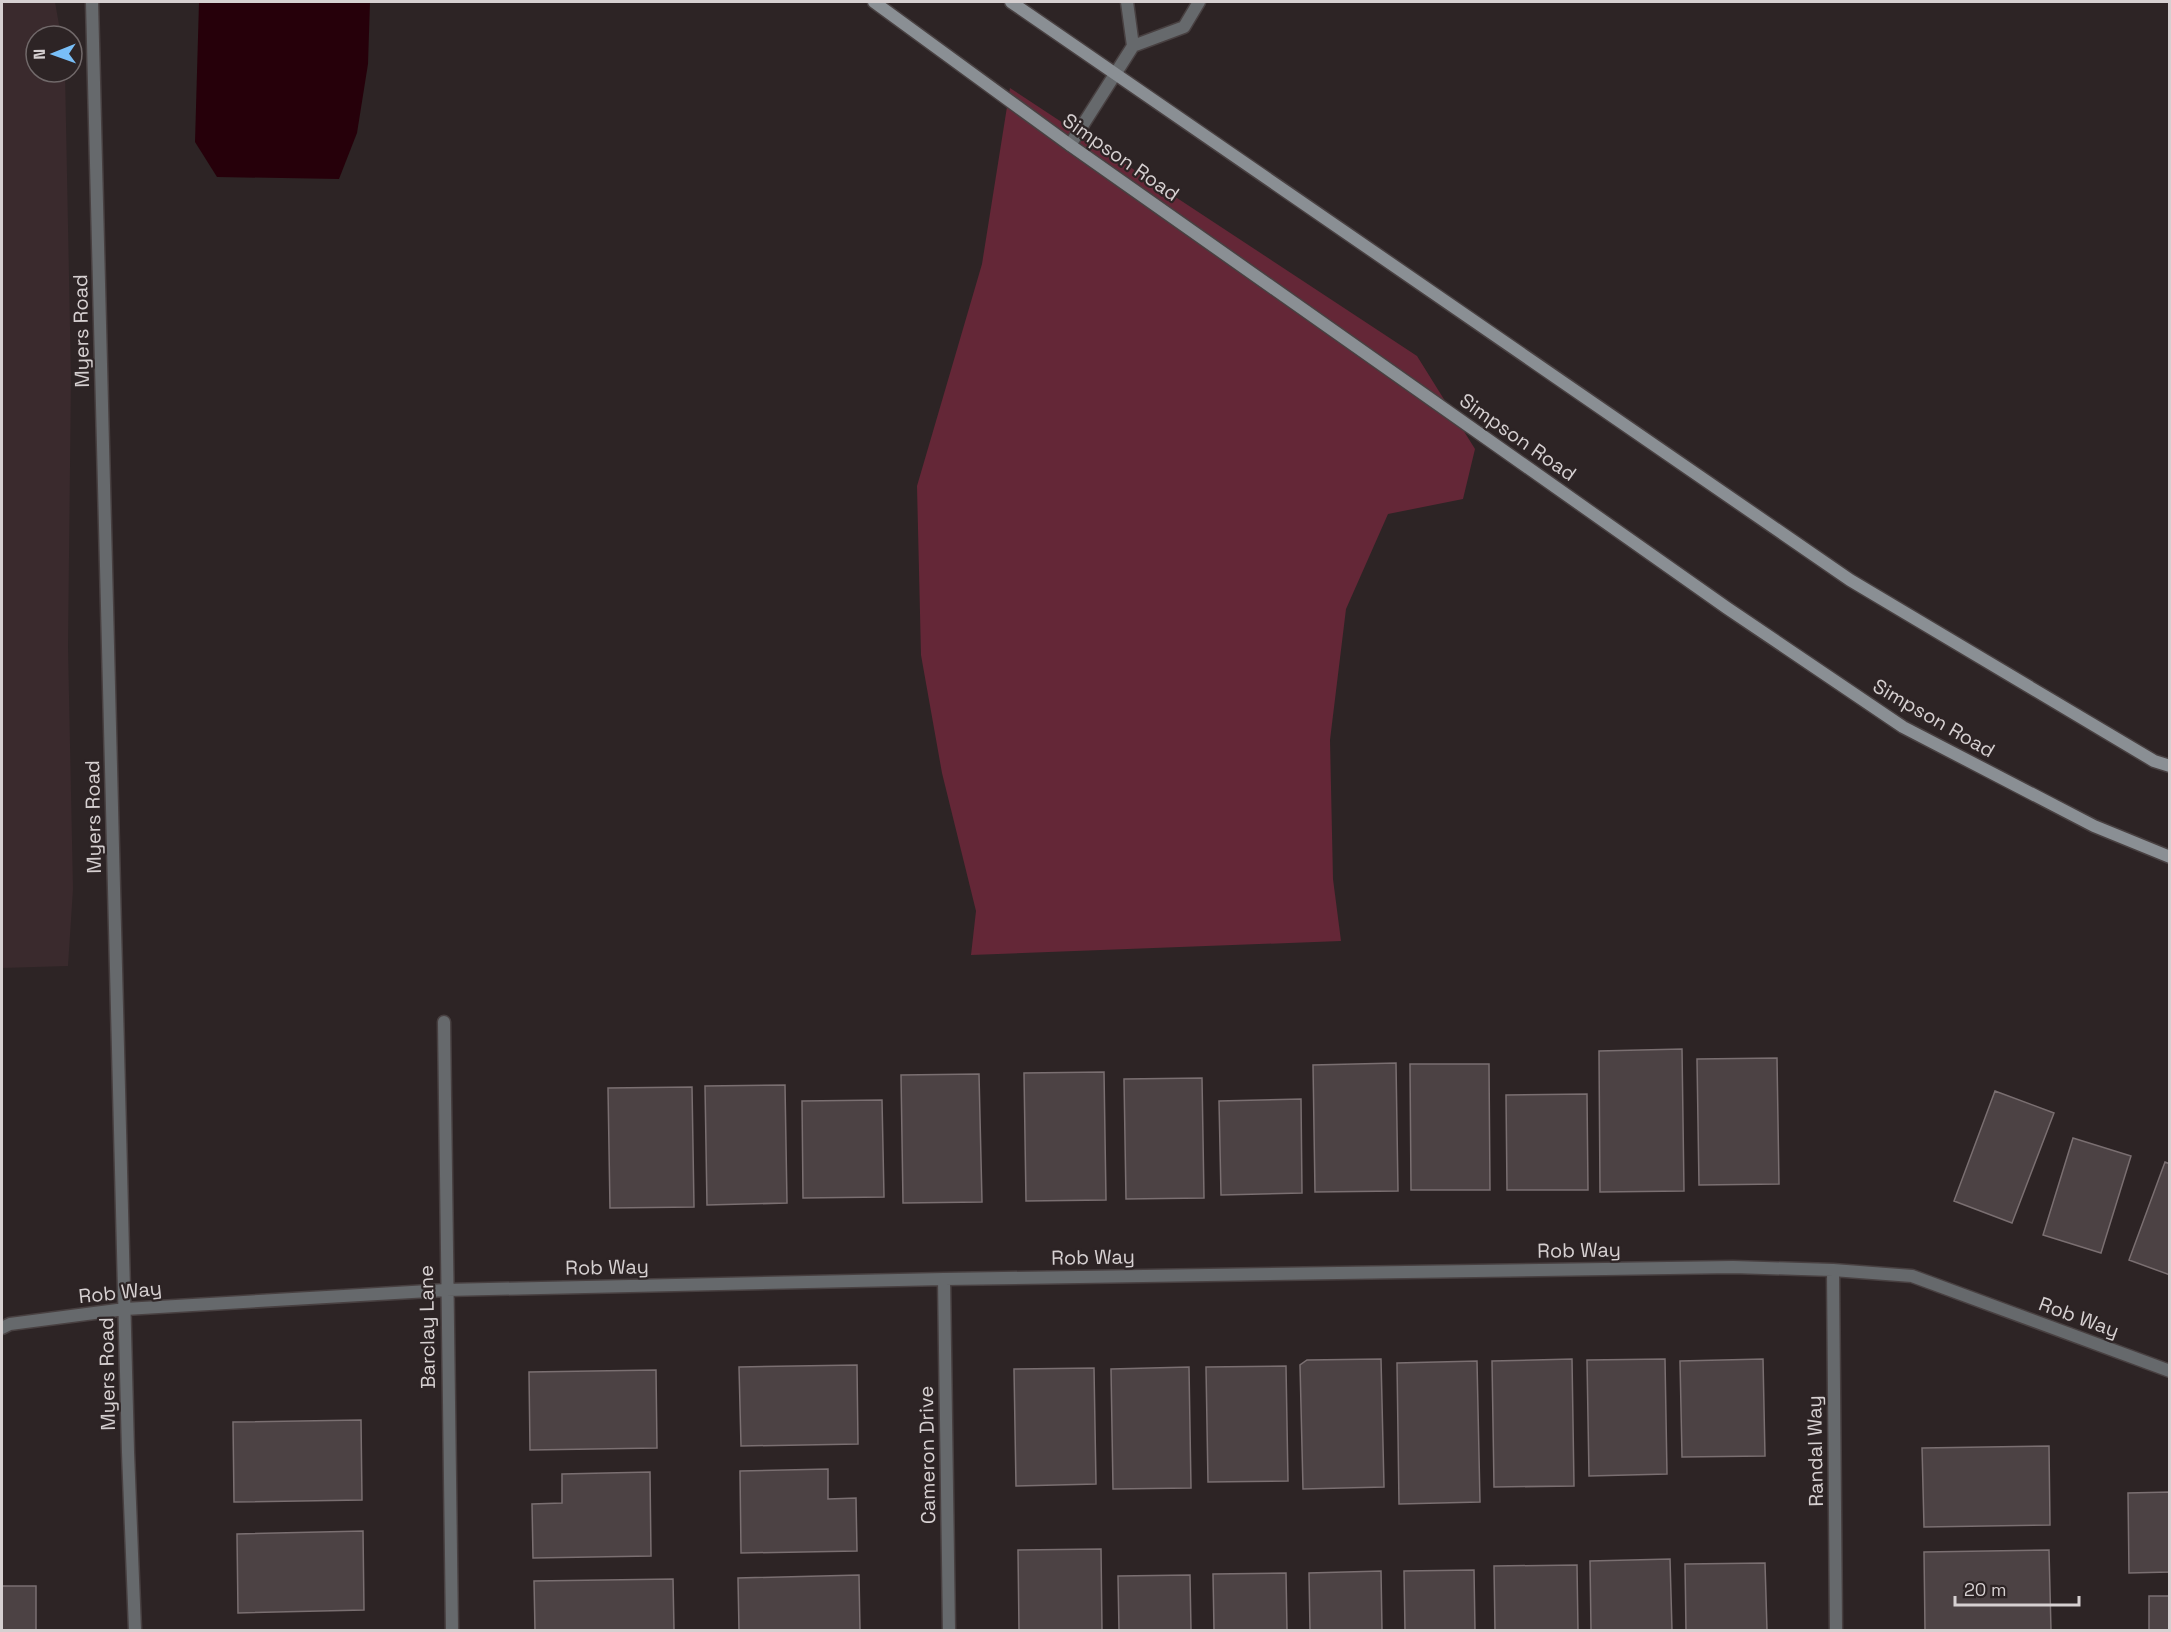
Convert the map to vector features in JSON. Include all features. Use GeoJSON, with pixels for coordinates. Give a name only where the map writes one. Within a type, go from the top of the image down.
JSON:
{"type":"FeatureCollection","features":[{"type":"Feature","properties":{"kind":"main road","name":"Simpson Road"},"geometry":{"type":"LineString","coordinates":[[874,2],[1070,145],[1727,608],[1903,727],[2094,826],[2169,857]]}},
{"type":"Feature","properties":{"kind":"main road"},"geometry":{"type":"LineString","coordinates":[[1011,2],[1850,580],[2154,761],[2169,766]]}},
{"type":"Feature","properties":{"kind":"street","name":"Myers Road"},"geometry":{"type":"LineString","coordinates":[[92,2],[135,1630]]}},
{"type":"Feature","properties":{"kind":"street"},"geometry":{"type":"LineString","coordinates":[[1126,2],[1133,46]]}},
{"type":"Feature","properties":{"kind":"street"},"geometry":{"type":"LineString","coordinates":[[1070,145],[1133,46],[1184,27],[1199,2]]}},
{"type":"Feature","properties":{"kind":"street","name":"Barclay Lane"},"geometry":{"type":"LineString","coordinates":[[444,1022],[452,1630]]}},
{"type":"Feature","properties":{"kind":"street","name":"Rob Way"},"geometry":{"type":"LineString","coordinates":[[2,1328],[10,1324],[125,1309],[446,1290],[944,1279],[1733,1267],[1833,1270],[1912,1276],[2169,1371]]}},
{"type":"Feature","properties":{"kind":"street","name":"Randal Way"},"geometry":{"type":"LineString","coordinates":[[1833,1270],[1836,1630]]}},
{"type":"Feature","properties":{"kind":"street","name":"Cameron Drive"},"geometry":{"type":"LineString","coordinates":[[944,1279],[949,1630]]}},
{"type":"Feature","properties":{"kind":"shaded area"},"geometry":{"type":"Polygon","coordinates":[[[2,2],[55,2],[59,24],[24,24],[24,84],[65,84],[71,378],[68,647],[73,889],[68,966],[2,968],[2,2]]]}},
{"type":"Feature","properties":{"kind":"shaded area"},"geometry":{"type":"Polygon","coordinates":[[[199,2],[370,2],[368,64],[357,133],[339,179],[217,177],[195,142],[199,2]]]}},
{"type":"Feature","properties":{"kind":"shaded area"},"geometry":{"type":"Polygon","coordinates":[[[1010,88],[1417,356],[1475,449],[1463,499],[1388,514],[1346,609],[1330,740],[1333,879],[1341,941],[971,955],[976,911],[942,773],[921,655],[917,486],[982,264],[1010,88]]]}},
{"type":"Feature","properties":{"kind":"building"},"geometry":{"type":"Polygon","coordinates":[[[1682,1049],[1684,1191],[1600,1192],[1599,1051],[1682,1049]]]}},
{"type":"Feature","properties":{"kind":"building"},"geometry":{"type":"Polygon","coordinates":[[[1777,1058],[1779,1184],[1699,1185],[1697,1059],[1777,1058]]]}},
{"type":"Feature","properties":{"kind":"building"},"geometry":{"type":"Polygon","coordinates":[[[1396,1063],[1398,1191],[1315,1192],[1313,1065],[1396,1063]]]}},
{"type":"Feature","properties":{"kind":"building"},"geometry":{"type":"Polygon","coordinates":[[[1410,1064],[1489,1064],[1490,1190],[1411,1190],[1410,1064]]]}},
{"type":"Feature","properties":{"kind":"building"},"geometry":{"type":"Polygon","coordinates":[[[1104,1072],[1106,1200],[1026,1201],[1024,1073],[1104,1072]]]}},
{"type":"Feature","properties":{"kind":"building"},"geometry":{"type":"Polygon","coordinates":[[[979,1074],[982,1202],[903,1203],[901,1075],[979,1074]]]}},
{"type":"Feature","properties":{"kind":"building"},"geometry":{"type":"Polygon","coordinates":[[[1202,1078],[1204,1198],[1126,1199],[1124,1079],[1202,1078]]]}},
{"type":"Feature","properties":{"kind":"building"},"geometry":{"type":"Polygon","coordinates":[[[785,1085],[787,1203],[707,1205],[705,1086],[785,1085]]]}},
{"type":"Feature","properties":{"kind":"building"},"geometry":{"type":"Polygon","coordinates":[[[692,1087],[694,1207],[610,1208],[608,1088],[692,1087]]]}},
{"type":"Feature","properties":{"kind":"building"},"geometry":{"type":"Polygon","coordinates":[[[1995,1091],[2054,1113],[2012,1223],[1954,1201],[1995,1091]]]}},
{"type":"Feature","properties":{"kind":"building"},"geometry":{"type":"Polygon","coordinates":[[[1587,1094],[1588,1190],[1507,1190],[1506,1095],[1587,1094]]]}},
{"type":"Feature","properties":{"kind":"building"},"geometry":{"type":"Polygon","coordinates":[[[1301,1099],[1302,1193],[1221,1195],[1219,1101],[1301,1099]]]}},
{"type":"Feature","properties":{"kind":"building"},"geometry":{"type":"Polygon","coordinates":[[[882,1100],[884,1197],[803,1198],[802,1101],[882,1100]]]}},
{"type":"Feature","properties":{"kind":"building"},"geometry":{"type":"Polygon","coordinates":[[[2073,1138],[2131,1156],[2101,1253],[2043,1235],[2073,1138]]]}},
{"type":"Feature","properties":{"kind":"building"},"geometry":{"type":"Polygon","coordinates":[[[2165,1162],[2170,1164],[2170,1275],[2129,1260],[2165,1162]]]}},
{"type":"Feature","properties":{"kind":"building"},"geometry":{"type":"Polygon","coordinates":[[[1381,1359],[1384,1487],[1303,1489],[1300,1365],[1307,1360],[1381,1359]]]}},
{"type":"Feature","properties":{"kind":"building"},"geometry":{"type":"Polygon","coordinates":[[[1572,1359],[1574,1486],[1494,1487],[1492,1361],[1572,1359]]]}},
{"type":"Feature","properties":{"kind":"building"},"geometry":{"type":"Polygon","coordinates":[[[1665,1359],[1667,1474],[1589,1476],[1587,1360],[1665,1359]]]}},
{"type":"Feature","properties":{"kind":"building"},"geometry":{"type":"Polygon","coordinates":[[[1763,1359],[1765,1456],[1682,1457],[1680,1361],[1763,1359]]]}},
{"type":"Feature","properties":{"kind":"building"},"geometry":{"type":"Polygon","coordinates":[[[1477,1361],[1480,1502],[1399,1504],[1397,1363],[1477,1361]]]}},
{"type":"Feature","properties":{"kind":"building"},"geometry":{"type":"Polygon","coordinates":[[[857,1365],[858,1444],[741,1446],[739,1367],[857,1365]]]}},
{"type":"Feature","properties":{"kind":"building"},"geometry":{"type":"Polygon","coordinates":[[[1286,1366],[1288,1481],[1208,1482],[1206,1367],[1286,1366]]]}},
{"type":"Feature","properties":{"kind":"building"},"geometry":{"type":"Polygon","coordinates":[[[1189,1367],[1191,1488],[1113,1489],[1111,1369],[1189,1367]]]}},
{"type":"Feature","properties":{"kind":"building"},"geometry":{"type":"Polygon","coordinates":[[[1094,1368],[1096,1484],[1016,1486],[1014,1369],[1094,1368]]]}},
{"type":"Feature","properties":{"kind":"building"},"geometry":{"type":"Polygon","coordinates":[[[656,1370],[657,1448],[530,1450],[529,1372],[656,1370]]]}},
{"type":"Feature","properties":{"kind":"building"},"geometry":{"type":"Polygon","coordinates":[[[361,1420],[362,1500],[234,1502],[233,1422],[361,1420]]]}},
{"type":"Feature","properties":{"kind":"building"},"geometry":{"type":"Polygon","coordinates":[[[2049,1446],[2050,1525],[1924,1527],[1922,1448],[2049,1446]]]}},
{"type":"Feature","properties":{"kind":"building"},"geometry":{"type":"Polygon","coordinates":[[[828,1469],[828,1499],[856,1498],[857,1551],[741,1553],[740,1471],[828,1469]]]}},
{"type":"Feature","properties":{"kind":"building"},"geometry":{"type":"Polygon","coordinates":[[[650,1472],[651,1556],[533,1558],[532,1504],[562,1503],[562,1474],[650,1472]]]}},
{"type":"Feature","properties":{"kind":"building"},"geometry":{"type":"Polygon","coordinates":[[[2170,1492],[2170,1572],[2129,1573],[2128,1493],[2170,1492]]]}},
{"type":"Feature","properties":{"kind":"building"},"geometry":{"type":"Polygon","coordinates":[[[363,1531],[364,1610],[238,1613],[237,1534],[363,1531]]]}},
{"type":"Feature","properties":{"kind":"building"},"geometry":{"type":"Polygon","coordinates":[[[1101,1549],[1102,1630],[1019,1630],[1018,1550],[1101,1549]]]}},
{"type":"Feature","properties":{"kind":"building"},"geometry":{"type":"Polygon","coordinates":[[[2049,1550],[2051,1630],[1925,1630],[1924,1552],[2049,1550]]]}},
{"type":"Feature","properties":{"kind":"building"},"geometry":{"type":"Polygon","coordinates":[[[1670,1559],[1672,1630],[1591,1630],[1590,1561],[1670,1559]]]}},
{"type":"Feature","properties":{"kind":"building"},"geometry":{"type":"Polygon","coordinates":[[[1765,1563],[1767,1630],[1686,1630],[1685,1564],[1765,1563]]]}},
{"type":"Feature","properties":{"kind":"building"},"geometry":{"type":"Polygon","coordinates":[[[1577,1565],[1578,1630],[1495,1630],[1494,1566],[1577,1565]]]}},
{"type":"Feature","properties":{"kind":"building"},"geometry":{"type":"Polygon","coordinates":[[[1474,1570],[1475,1630],[1405,1630],[1404,1571],[1474,1570]]]}},
{"type":"Feature","properties":{"kind":"building"},"geometry":{"type":"Polygon","coordinates":[[[1381,1571],[1382,1630],[1310,1630],[1309,1573],[1381,1571]]]}},
{"type":"Feature","properties":{"kind":"building"},"geometry":{"type":"Polygon","coordinates":[[[1286,1573],[1287,1630],[1214,1630],[1213,1574],[1286,1573]]]}},
{"type":"Feature","properties":{"kind":"building"},"geometry":{"type":"Polygon","coordinates":[[[859,1575],[860,1630],[739,1630],[738,1578],[859,1575]]]}},
{"type":"Feature","properties":{"kind":"building"},"geometry":{"type":"Polygon","coordinates":[[[1190,1575],[1191,1630],[1119,1630],[1118,1576],[1190,1575]]]}},
{"type":"Feature","properties":{"kind":"building"},"geometry":{"type":"Polygon","coordinates":[[[673,1579],[674,1630],[535,1630],[534,1581],[673,1579]]]}},
{"type":"Feature","properties":{"kind":"building"},"geometry":{"type":"Polygon","coordinates":[[[2,1586],[36,1586],[36,1630],[2,1630],[2,1586]]]}},
{"type":"Feature","properties":{"kind":"building"},"geometry":{"type":"Polygon","coordinates":[[[2149,1596],[2170,1596],[2170,1630],[2149,1630],[2149,1596]]]}}]}
